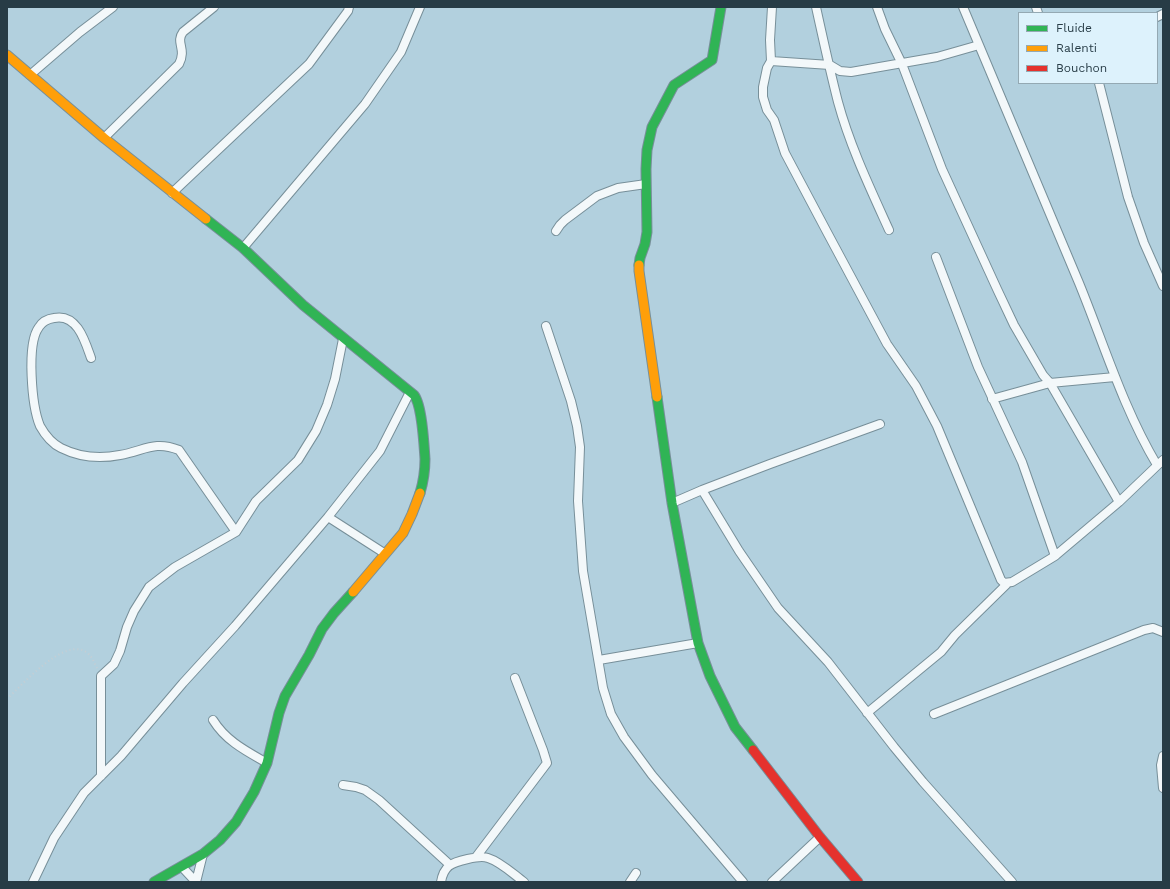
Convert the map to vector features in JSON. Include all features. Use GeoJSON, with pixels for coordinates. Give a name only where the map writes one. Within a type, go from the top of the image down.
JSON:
{"type":"FeatureCollection","features":[{"type":"Feature","properties":{"kind":"street"},"geometry":{"type":"LineString","coordinates":[[30,75],[80,32],[113,7]]}},
{"type":"Feature","properties":{"kind":"street"},"geometry":{"type":"LineString","coordinates":[[104,138],[179,64],[183,50],[179,40],[180,35],[214,7]]}},
{"type":"Feature","properties":{"kind":"street"},"geometry":{"type":"LineString","coordinates":[[172,193],[309,64],[348,11],[349,7]]}},
{"type":"Feature","properties":{"kind":"street"},"geometry":{"type":"LineString","coordinates":[[243,248],[365,104],[401,52],[420,7]]}},
{"type":"Feature","properties":{"kind":"street"},"geometry":{"type":"LineString","coordinates":[[721,7],[712,60],[674,85],[652,127],[647,150],[647,232],[640,258],[639,271],[672,503],[698,643],[710,676],[735,727],[820,837],[858,882]]}},
{"type":"Feature","properties":{"kind":"street"},"geometry":{"type":"LineString","coordinates":[[772,7],[770,40],[771,61],[767,68],[763,87],[763,97],[767,110],[774,120],[785,153],[887,344],[920,393],[937,426],[1000,580],[1004,583],[1008,583]]}},
{"type":"Feature","properties":{"kind":"street"},"geometry":{"type":"LineString","coordinates":[[816,7],[838,103],[869,186],[889,230]]}},
{"type":"Feature","properties":{"kind":"street"},"geometry":{"type":"LineString","coordinates":[[877,7],[885,29],[902,64],[942,168],[1014,325],[1043,375],[1050,383],[1119,502]]}},
{"type":"Feature","properties":{"kind":"street"},"geometry":{"type":"LineString","coordinates":[[867,713],[941,652],[955,635],[1008,583],[1055,556],[1119,502],[1160,463],[1134,422],[1115,377],[1080,284],[964,7]]}},
{"type":"Feature","properties":{"kind":"street"},"geometry":{"type":"LineString","coordinates":[[771,61],[830,65],[840,71],[845,72],[902,64],[937,57],[979,45]]}},
{"type":"Feature","properties":{"kind":"street"},"geometry":{"type":"LineString","coordinates":[[7,55],[104,138],[243,248],[303,305],[410,392],[417,399],[420,411],[425,460],[422,486],[412,514],[403,533],[384,553],[355,590],[334,612],[326,624],[285,696],[278,713],[267,763],[252,797],[236,822],[220,840],[203,854],[154,882]]}},
{"type":"Feature","properties":{"kind":"street"},"geometry":{"type":"LineString","coordinates":[[1099,84],[1128,197],[1144,243],[1163,286]]}},
{"type":"Feature","properties":{"kind":"street"},"geometry":{"type":"LineString","coordinates":[[556,231],[565,220],[598,196],[618,188],[646,184]]}},
{"type":"Feature","properties":{"kind":"street"},"geometry":{"type":"LineString","coordinates":[[936,257],[978,367],[1022,462],[1055,556]]}},
{"type":"Feature","properties":{"kind":"street"},"geometry":{"type":"LineString","coordinates":[[91,358],[84,337],[75,325],[67,318],[45,320],[38,328],[34,341],[31,362],[35,404],[40,425],[49,440],[61,448],[94,457],[121,455],[154,446],[168,446],[179,450],[236,532]]}},
{"type":"Feature","properties":{"kind":"street"},"geometry":{"type":"LineString","coordinates":[[546,326],[571,401],[577,426],[580,447],[578,501],[583,571],[603,688],[611,714],[624,738],[652,775],[743,882]]}},
{"type":"Feature","properties":{"kind":"street"},"geometry":{"type":"LineString","coordinates":[[101,776],[101,676],[114,664],[124,641],[127,627],[134,611],[149,587],[175,567],[236,532],[256,501],[298,460],[316,431],[335,379],[343,339]]}},
{"type":"Feature","properties":{"kind":"street"},"geometry":{"type":"LineString","coordinates":[[992,399],[1050,383],[1115,377]]}},
{"type":"Feature","properties":{"kind":"street"},"geometry":{"type":"LineString","coordinates":[[33,882],[54,838],[84,793],[121,756],[328,517],[380,451],[410,392]]}},
{"type":"Feature","properties":{"kind":"street"},"geometry":{"type":"LineString","coordinates":[[672,503],[770,464],[880,424]]}},
{"type":"Feature","properties":{"kind":"street"},"geometry":{"type":"LineString","coordinates":[[702,490],[750,568],[778,608],[828,662],[923,782],[1012,882]]}},
{"type":"Feature","properties":{"kind":"street"},"geometry":{"type":"LineString","coordinates":[[328,517],[384,553]]}},
{"type":"Feature","properties":{"kind":"street"},"geometry":{"type":"LineString","coordinates":[[934,714],[1144,630],[1153,628],[1163,632]]}},
{"type":"Feature","properties":{"kind":"street"},"geometry":{"type":"LineString","coordinates":[[599,660],[698,643]]}},
{"type":"Feature","properties":{"kind":"street"},"geometry":{"type":"LineString","coordinates":[[476,857],[547,764],[515,678]]}},
{"type":"Feature","properties":{"kind":"street"},"geometry":{"type":"LineString","coordinates":[[213,720],[220,730],[236,745],[267,763]]}},
{"type":"Feature","properties":{"kind":"street"},"geometry":{"type":"LineString","coordinates":[[1163,756],[1161,765],[1163,788]]}},
{"type":"Feature","properties":{"kind":"street"},"geometry":{"type":"LineString","coordinates":[[343,785],[365,790],[380,800],[450,865]]}},
{"type":"Feature","properties":{"kind":"street"},"geometry":{"type":"LineString","coordinates":[[772,882],[820,837]]}},
{"type":"Feature","properties":{"kind":"street"},"geometry":{"type":"LineString","coordinates":[[196,882],[203,854]]}},
{"type":"Feature","properties":{"kind":"street"},"geometry":{"type":"LineString","coordinates":[[441,882],[442,874],[450,865],[476,857],[486,857],[496,861],[524,882]]}},
{"type":"Feature","properties":{"kind":"street"},"geometry":{"type":"LineString","coordinates":[[182,867],[196,882]]}},
{"type":"Feature","properties":{"kind":"street"},"geometry":{"type":"LineString","coordinates":[[630,882],[636,873]]}},
{"type":"Feature","properties":{"kind":"path"},"geometry":{"type":"LineString","coordinates":[[7,699],[46,663],[59,654],[75,649],[85,651],[91,657],[101,676]]}},
{"type":"Feature","properties":{"kind":"traffic: fast"},"geometry":{"type":"LineString","coordinates":[[639,265],[647,232],[646,169],[647,150],[652,127],[674,85],[712,60],[721,7]]}},
{"type":"Feature","properties":{"kind":"traffic: fast"},"geometry":{"type":"LineString","coordinates":[[206,219],[243,248],[303,305],[414,395],[417,400],[421,416],[425,459],[424,476],[420,493]]}},
{"type":"Feature","properties":{"kind":"traffic: fast"},"geometry":{"type":"LineString","coordinates":[[657,397],[672,503],[698,643],[710,676],[735,727],[753,750]]}},
{"type":"Feature","properties":{"kind":"traffic: fast"},"geometry":{"type":"LineString","coordinates":[[154,882],[203,854],[220,840],[236,822],[254,792],[267,763],[279,713],[285,696],[322,629],[353,592]]}},
{"type":"Feature","properties":{"kind":"traffic: slow"},"geometry":{"type":"LineString","coordinates":[[7,55],[104,138],[206,219]]}},
{"type":"Feature","properties":{"kind":"traffic: slow"},"geometry":{"type":"LineString","coordinates":[[639,265],[657,397]]}},
{"type":"Feature","properties":{"kind":"traffic: slow"},"geometry":{"type":"LineString","coordinates":[[353,592],[403,533],[420,493]]}},
{"type":"Feature","properties":{"kind":"traffic: jam"},"geometry":{"type":"LineString","coordinates":[[753,750],[820,837],[858,882]]}}]}
